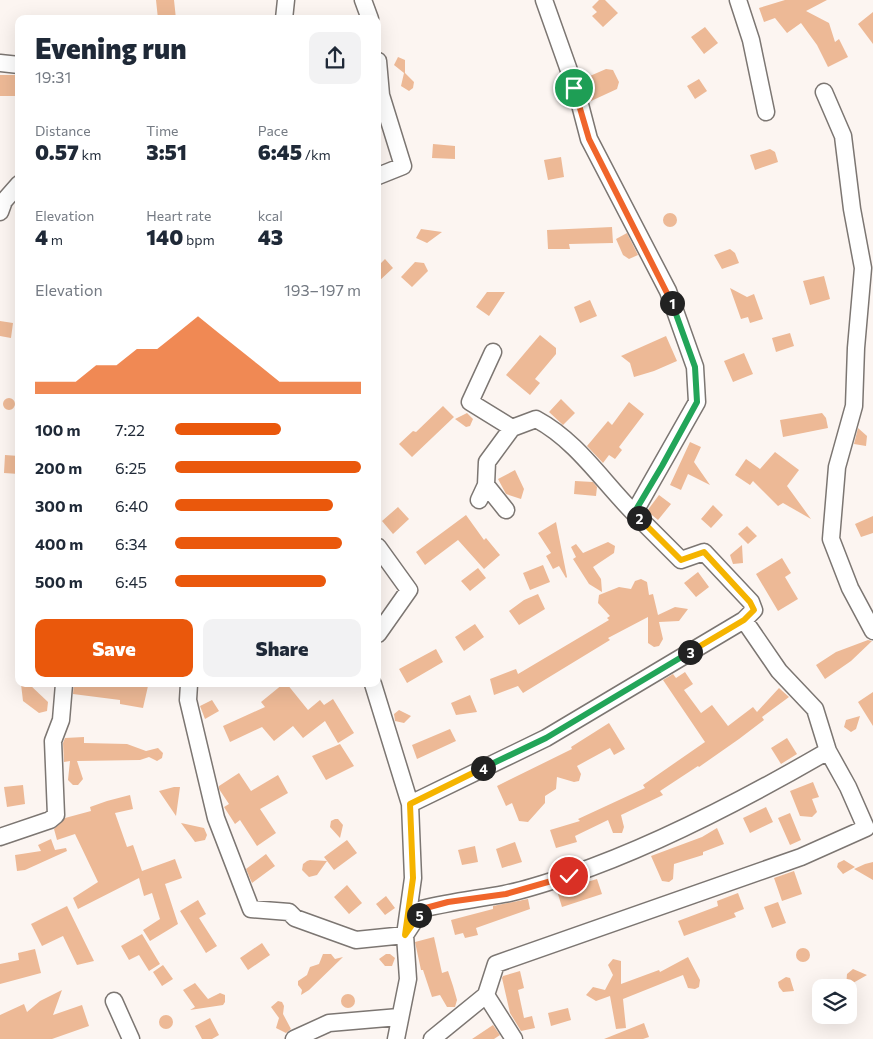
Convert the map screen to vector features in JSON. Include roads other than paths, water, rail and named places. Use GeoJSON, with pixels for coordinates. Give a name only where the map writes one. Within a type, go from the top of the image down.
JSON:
{"type":"FeatureCollection","features":[{"type":"Feature","properties":{"kind":"street"},"geometry":{"type":"LineString","coordinates":[[284,15],[286,0]]}},
{"type":"Feature","properties":{"kind":"street"},"geometry":{"type":"LineString","coordinates":[[363,0],[369,15]]}},
{"type":"Feature","properties":{"kind":"street"},"geometry":{"type":"LineString","coordinates":[[544,0],[577,93],[589,139],[668,291],[695,367],[697,402],[634,513]]}},
{"type":"Feature","properties":{"kind":"street"},"geometry":{"type":"LineString","coordinates":[[738,0],[751,40],[766,112]]}},
{"type":"Feature","properties":{"kind":"street"},"geometry":{"type":"LineString","coordinates":[[0,63],[15,65]]}},
{"type":"Feature","properties":{"kind":"street"},"geometry":{"type":"LineString","coordinates":[[824,92],[843,136],[852,209],[863,268],[856,348],[854,406],[838,467],[831,539],[850,588],[873,631]]}},
{"type":"Feature","properties":{"kind":"street"},"geometry":{"type":"LineString","coordinates":[[381,95],[403,166],[381,175]]}},
{"type":"Feature","properties":{"kind":"street"},"geometry":{"type":"LineString","coordinates":[[0,212],[4,202],[15,189]]}},
{"type":"Feature","properties":{"kind":"street"},"geometry":{"type":"LineString","coordinates":[[493,352],[470,402],[512,428]]}},
{"type":"Feature","properties":{"kind":"street"},"geometry":{"type":"LineString","coordinates":[[410,804],[546,738],[744,620],[754,610],[750,602],[704,552],[681,560],[608,488],[584,456],[548,425],[536,419],[512,428],[487,462],[482,492],[506,510]]}},
{"type":"Feature","properties":{"kind":"street"},"geometry":{"type":"LineString","coordinates":[[381,551],[408,590],[381,630]]}},
{"type":"Feature","properties":{"kind":"street"},"geometry":{"type":"LineString","coordinates":[[432,1039],[486,996],[496,964],[869,833],[828,751],[815,709],[779,671],[744,620]]}},
{"type":"Feature","properties":{"kind":"street"},"geometry":{"type":"LineString","coordinates":[[0,838],[50,820],[56,815],[53,742],[60,720],[64,687]]}},
{"type":"Feature","properties":{"kind":"street"},"geometry":{"type":"LineString","coordinates":[[189,687],[188,700],[216,818],[252,909],[289,912],[295,918],[356,940],[405,935]]}},
{"type":"Feature","properties":{"kind":"street"},"geometry":{"type":"LineString","coordinates":[[375,687],[410,804],[413,878],[405,935],[408,979],[396,1039]]}},
{"type":"Feature","properties":{"kind":"street"},"geometry":{"type":"LineString","coordinates":[[405,935],[422,909],[448,902],[506,894],[569,876],[615,859],[750,796],[828,751]]}},
{"type":"Feature","properties":{"kind":"street"},"geometry":{"type":"LineString","coordinates":[[486,996],[514,1039]]}},
{"type":"Feature","properties":{"kind":"street"},"geometry":{"type":"LineString","coordinates":[[114,1001],[131,1039]]}},
{"type":"Feature","properties":{"kind":"street"},"geometry":{"type":"LineString","coordinates":[[294,1039],[329,1023],[399,1017]]}}]}
